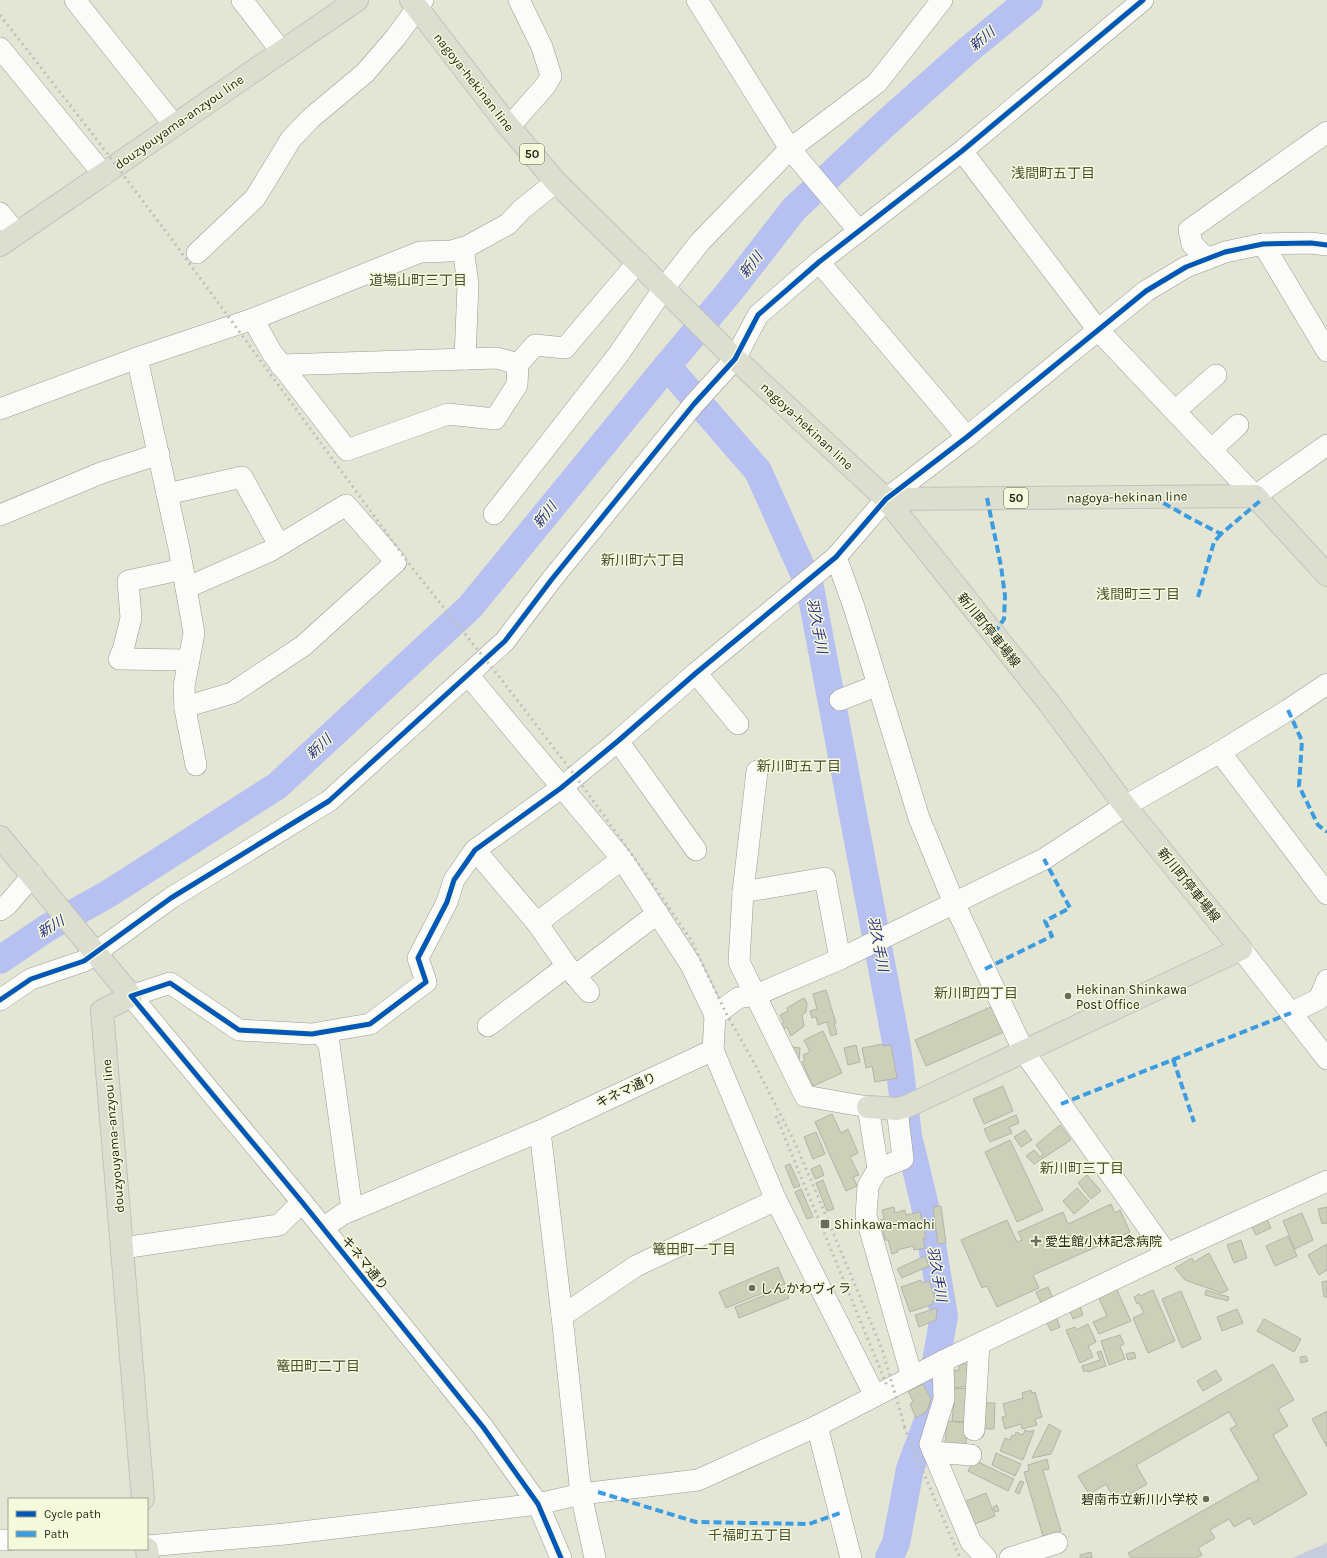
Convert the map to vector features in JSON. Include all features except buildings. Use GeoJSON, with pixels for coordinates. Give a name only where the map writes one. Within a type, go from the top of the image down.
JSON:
{"type":"FeatureCollection","features":[{"type":"Feature","properties":{"kind":"main road","name":"douzyouyama-anzyou line"},"geometry":{"type":"LineString","coordinates":[[8,239],[104,175],[357,0]]}},
{"type":"Feature","properties":{"kind":"main road","name":"nagoya-hekinan line"},"geometry":{"type":"LineString","coordinates":[[417,3],[509,127],[556,182],[732,355],[886,499],[1255,496]]}},
{"type":"Feature","properties":{"kind":"main road"},"geometry":{"type":"LineString","coordinates":[[1255,496],[1327,575]]}},
{"type":"Feature","properties":{"kind":"main road","name":"新川町停車場線"},"geometry":{"type":"LineString","coordinates":[[886,499],[1049,703],[1125,806],[1241,949]]}},
{"type":"Feature","properties":{"kind":"main road"},"geometry":{"type":"LineString","coordinates":[[0,837],[132,996]]}},
{"type":"Feature","properties":{"kind":"main road"},"geometry":{"type":"LineString","coordinates":[[868,1107],[897,1109],[908,1106],[1241,949]]}},
{"type":"Feature","properties":{"kind":"main road","name":"douzyouyama-anzyou line"},"geometry":{"type":"LineString","coordinates":[[132,996],[102,1011],[143,1498]]}},
{"type":"Feature","properties":{"kind":"street"},"geometry":{"type":"LineString","coordinates":[[75,0],[174,126]]}},
{"type":"Feature","properties":{"kind":"street"},"geometry":{"type":"LineString","coordinates":[[242,0],[282,51]]}},
{"type":"Feature","properties":{"kind":"street"},"geometry":{"type":"LineString","coordinates":[[509,127],[546,85],[551,76],[542,47],[519,0]]}},
{"type":"Feature","properties":{"kind":"street"},"geometry":{"type":"LineString","coordinates":[[697,0],[791,150],[858,230]]}},
{"type":"Feature","properties":{"kind":"street"},"geometry":{"type":"LineString","coordinates":[[494,514],[667,291],[700,242],[791,150],[877,83],[942,0]]}},
{"type":"Feature","properties":{"kind":"street"},"geometry":{"type":"LineString","coordinates":[[0,1000],[32,979],[84,961],[93,948],[171,898],[329,802],[505,641],[552,579],[685,416],[732,355],[758,314],[858,230],[962,151],[1143,0]]}},
{"type":"Feature","properties":{"kind":"street"},"geometry":{"type":"LineString","coordinates":[[197,253],[256,198],[291,139],[311,118],[365,73],[417,3]]}},
{"type":"Feature","properties":{"kind":"street"},"geometry":{"type":"LineString","coordinates":[[0,48],[104,175]]}},
{"type":"Feature","properties":{"kind":"street"},"geometry":{"type":"LineString","coordinates":[[1207,259],[1192,244],[1189,230],[1327,132]]}},
{"type":"Feature","properties":{"kind":"street"},"geometry":{"type":"LineString","coordinates":[[962,151],[1098,330],[1255,496],[1327,445]]}},
{"type":"Feature","properties":{"kind":"street"},"geometry":{"type":"LineString","coordinates":[[0,409],[137,358],[254,319],[420,252],[451,251],[468,246],[508,224],[521,210],[556,182]]}},
{"type":"Feature","properties":{"kind":"street"},"geometry":{"type":"LineString","coordinates":[[0,213],[8,239]]}},
{"type":"Feature","properties":{"kind":"street"},"geometry":{"type":"LineString","coordinates":[[132,996],[170,983],[240,1030],[312,1034],[370,1024],[426,982],[418,958],[447,902],[454,880],[475,850],[561,788],[696,673],[836,557],[886,499],[967,437],[1146,290],[1186,268],[1224,252],[1263,244],[1311,243],[1327,245]]}},
{"type":"Feature","properties":{"kind":"street"},"geometry":{"type":"LineString","coordinates":[[1263,244],[1327,351]]}},
{"type":"Feature","properties":{"kind":"street"},"geometry":{"type":"LineString","coordinates":[[463,248],[468,284],[465,359]]}},
{"type":"Feature","properties":{"kind":"street"},"geometry":{"type":"LineString","coordinates":[[254,319],[272,354],[347,450],[448,414],[495,419],[517,385],[518,364],[535,345],[565,348],[638,262]]}},
{"type":"Feature","properties":{"kind":"street"},"geometry":{"type":"LineString","coordinates":[[819,262],[967,437]]}},
{"type":"Feature","properties":{"kind":"street"},"geometry":{"type":"LineString","coordinates":[[137,358],[185,579],[194,633],[184,686],[185,707],[196,765]]}},
{"type":"Feature","properties":{"kind":"street"},"geometry":{"type":"LineString","coordinates":[[280,365],[497,358],[518,364]]}},
{"type":"Feature","properties":{"kind":"street"},"geometry":{"type":"LineString","coordinates":[[1175,411],[1216,376]]}},
{"type":"Feature","properties":{"kind":"street"},"geometry":{"type":"LineString","coordinates":[[1211,450],[1238,425]]}},
{"type":"Feature","properties":{"kind":"street"},"geometry":{"type":"LineString","coordinates":[[0,515],[101,473],[159,454]]}},
{"type":"Feature","properties":{"kind":"street"},"geometry":{"type":"LineString","coordinates":[[167,494],[242,477],[279,545]]}},
{"type":"Feature","properties":{"kind":"street"},"geometry":{"type":"LineString","coordinates":[[185,707],[232,694],[303,646],[396,562],[346,505],[279,545],[185,579],[128,580],[131,618],[123,650],[119,659],[188,660]]}},
{"type":"Feature","properties":{"kind":"street"},"geometry":{"type":"LineString","coordinates":[[836,557],[854,608],[919,818],[954,903],[1024,1052],[1167,1254]]}},
{"type":"Feature","properties":{"kind":"street"},"geometry":{"type":"LineString","coordinates":[[696,673],[738,724]]}},
{"type":"Feature","properties":{"kind":"street"},"geometry":{"type":"LineString","coordinates":[[468,675],[561,788],[622,858],[690,965],[714,1015],[713,1050],[776,1200],[875,1396]]}},
{"type":"Feature","properties":{"kind":"street"},"geometry":{"type":"LineString","coordinates":[[714,1015],[738,998],[756,994],[840,959],[1044,859],[1125,806],[1220,752],[1327,684]]}},
{"type":"Feature","properties":{"kind":"street"},"geometry":{"type":"LineString","coordinates":[[840,700],[878,685]]}},
{"type":"Feature","properties":{"kind":"street"},"geometry":{"type":"LineString","coordinates":[[618,741],[696,850]]}},
{"type":"Feature","properties":{"kind":"street"},"geometry":{"type":"LineString","coordinates":[[1220,752],[1327,894]]}},
{"type":"Feature","properties":{"kind":"street"},"geometry":{"type":"LineString","coordinates":[[756,771],[743,892],[739,962],[805,1096],[868,1107],[878,1169]]}},
{"type":"Feature","properties":{"kind":"street"},"geometry":{"type":"LineString","coordinates":[[475,850],[538,923],[571,971],[589,992]]}},
{"type":"Feature","properties":{"kind":"street"},"geometry":{"type":"LineString","coordinates":[[538,923],[622,858]]}},
{"type":"Feature","properties":{"kind":"street"},"geometry":{"type":"LineString","coordinates":[[743,892],[825,878],[840,959]]}},
{"type":"Feature","properties":{"kind":"street"},"geometry":{"type":"LineString","coordinates":[[0,910],[37,880]]}},
{"type":"Feature","properties":{"kind":"street"},"geometry":{"type":"LineString","coordinates":[[488,1026],[658,913]]}},
{"type":"Feature","properties":{"kind":"street"},"geometry":{"type":"LineString","coordinates":[[1241,949],[1327,1059]]}},
{"type":"Feature","properties":{"kind":"street"},"geometry":{"type":"LineString","coordinates":[[1292,1013],[1319,999],[1327,980]]}},
{"type":"Feature","properties":{"kind":"street","name":"キネマ通り"},"geometry":{"type":"LineString","coordinates":[[132,996],[302,1202],[483,1427],[538,1504],[561,1558]]}},
{"type":"Feature","properties":{"kind":"street"},"geometry":{"type":"LineString","coordinates":[[320,1033],[329,1044],[352,1210]]}},
{"type":"Feature","properties":{"kind":"street","name":"キネマ通り"},"geometry":{"type":"LineString","coordinates":[[323,1228],[343,1214],[540,1130],[713,1050]]}},
{"type":"Feature","properties":{"kind":"street"},"geometry":{"type":"LineString","coordinates":[[897,1109],[903,1159],[878,1169],[868,1186],[866,1216],[912,1376]]}},
{"type":"Feature","properties":{"kind":"street"},"geometry":{"type":"LineString","coordinates":[[540,1130],[581,1494],[594,1558]]}},
{"type":"Feature","properties":{"kind":"street"},"geometry":{"type":"LineString","coordinates":[[148,1548],[285,1534],[538,1504],[581,1494],[698,1480],[817,1426],[912,1376],[1167,1254],[1327,1181]]}},
{"type":"Feature","properties":{"kind":"street"},"geometry":{"type":"LineString","coordinates":[[562,1316],[636,1266],[776,1200]]}},
{"type":"Feature","properties":{"kind":"street"},"geometry":{"type":"LineString","coordinates":[[123,1248],[279,1225],[302,1202]]}},
{"type":"Feature","properties":{"kind":"street"},"geometry":{"type":"LineString","coordinates":[[974,1430],[979,1344]]}},
{"type":"Feature","properties":{"kind":"street"},"geometry":{"type":"LineString","coordinates":[[943,1361],[944,1399],[930,1444],[971,1542],[986,1558]]}},
{"type":"Feature","properties":{"kind":"street"},"geometry":{"type":"LineString","coordinates":[[817,1426],[851,1558]]}},
{"type":"Feature","properties":{"kind":"street"},"geometry":{"type":"LineString","coordinates":[[933,1452],[971,1455]]}},
{"type":"Feature","properties":{"kind":"street"},"geometry":{"type":"LineString","coordinates":[[1010,1558],[1057,1543]]}},
{"type":"Feature","properties":{"kind":"shaded area"},"geometry":{"type":"Polygon","coordinates":[[[1327,1543],[1327,1558],[1292,1558],[1327,1543]]]}},
{"type":"Feature","properties":{"kind":"waterway","name":"新川"},"geometry":{"type":"LineString","coordinates":[[0,960],[47,928],[108,894],[277,786],[470,607],[731,290],[794,209],[886,123],[968,50],[1029,0]]}},
{"type":"Feature","properties":{"kind":"waterway","name":"羽久手川"},"geometry":{"type":"LineString","coordinates":[[667,366],[758,471],[810,587],[897,1047],[908,1136],[926,1210],[944,1316],[934,1373],[937,1396],[910,1469],[896,1543],[889,1558]]}},
{"type":"Feature","properties":{"kind":"railway"},"geometry":{"type":"LineString","coordinates":[[0,15],[170,237],[413,569],[501,679],[576,777],[646,874],[691,940],[726,1013],[753,1061],[797,1147],[882,1349],[906,1431]]}},
{"type":"Feature","properties":{"kind":"railway"},"geometry":{"type":"LineString","coordinates":[[776,1116],[888,1388]]}},
{"type":"Feature","properties":{"kind":"railway"},"geometry":{"type":"LineString","coordinates":[[904,1427],[960,1558]]}},
{"type":"Feature","properties":{"kind":"marked path"},"geometry":{"type":"LineString","coordinates":[[1153,497],[1221,534],[1260,501]]}},
{"type":"Feature","properties":{"kind":"marked path"},"geometry":{"type":"LineString","coordinates":[[987,498],[1001,566],[1005,596],[1004,619],[993,635]]}},
{"type":"Feature","properties":{"kind":"marked path"},"geometry":{"type":"LineString","coordinates":[[1198,597],[1214,542],[1221,534]]}},
{"type":"Feature","properties":{"kind":"marked path"},"geometry":{"type":"LineString","coordinates":[[1288,710],[1302,741],[1299,786],[1318,825],[1327,832]]}},
{"type":"Feature","properties":{"kind":"marked path"},"geometry":{"type":"LineString","coordinates":[[985,969],[1052,936],[1045,921],[1070,908],[1044,859]]}},
{"type":"Feature","properties":{"kind":"marked path"},"geometry":{"type":"LineString","coordinates":[[1061,1104],[1291,1013]]}},
{"type":"Feature","properties":{"kind":"marked path"},"geometry":{"type":"LineString","coordinates":[[1173,1059],[1194,1122]]}},
{"type":"Feature","properties":{"kind":"marked path"},"geometry":{"type":"LineString","coordinates":[[598,1492],[696,1522],[809,1524],[840,1513]]}},
{"type":"Feature","properties":{"kind":"cycle path"},"geometry":{"type":"LineString","coordinates":[[0,1000],[31,979],[84,961],[171,898],[329,801],[505,641],[552,579],[694,404],[735,359],[758,315],[819,262],[962,151],[1143,0]]}},
{"type":"Feature","properties":{"kind":"cycle path"},"geometry":{"type":"LineString","coordinates":[[561,1558],[538,1504],[483,1427],[302,1202],[131,996],[170,983],[239,1030],[312,1034],[370,1024],[426,982],[418,958],[447,902],[454,880],[475,850],[561,788],[696,673],[836,557],[886,499],[967,437],[1146,291],[1186,267],[1225,252],[1263,244],[1311,243],[1327,245]]}},
{"type":"Feature","properties":{"kind":"place","name":"Hekinan Shinkawa Post Office"},"geometry":{"type":"Point","coordinates":[1068,996]}},
{"type":"Feature","properties":{"kind":"place","name":"Shinkawa-machi"},"geometry":{"type":"Point","coordinates":[825,1224]}},
{"type":"Feature","properties":{"kind":"place","name":"愛生館小林記念病院"},"geometry":{"type":"Point","coordinates":[1036,1241]}},
{"type":"Feature","properties":{"kind":"place","name":"しんかわヴィラ"},"geometry":{"type":"Point","coordinates":[752,1288]}},
{"type":"Feature","properties":{"kind":"place","name":"碧南市立新川小学校"},"geometry":{"type":"Point","coordinates":[1206,1499]}},
{"type":"Feature","properties":{"kind":"district","name":"浅間町五丁目"},"geometry":{"type":"Point","coordinates":[1053,173]}},
{"type":"Feature","properties":{"kind":"district","name":"道場山町三丁目"},"geometry":{"type":"Point","coordinates":[418,280]}},
{"type":"Feature","properties":{"kind":"district","name":"新川町六丁目"},"geometry":{"type":"Point","coordinates":[643,560]}},
{"type":"Feature","properties":{"kind":"district","name":"浅間町三丁目"},"geometry":{"type":"Point","coordinates":[1138,594]}},
{"type":"Feature","properties":{"kind":"district","name":"新川町五丁目"},"geometry":{"type":"Point","coordinates":[799,766]}},
{"type":"Feature","properties":{"kind":"district","name":"新川町四丁目"},"geometry":{"type":"Point","coordinates":[976,993]}},
{"type":"Feature","properties":{"kind":"district","name":"新川町三丁目"},"geometry":{"type":"Point","coordinates":[1082,1168]}},
{"type":"Feature","properties":{"kind":"district","name":"篭田町一丁目"},"geometry":{"type":"Point","coordinates":[694,1249]}},
{"type":"Feature","properties":{"kind":"district","name":"篭田町二丁目"},"geometry":{"type":"Point","coordinates":[318,1366]}},
{"type":"Feature","properties":{"kind":"district","name":"千福町五丁目"},"geometry":{"type":"Point","coordinates":[750,1535]}}]}
